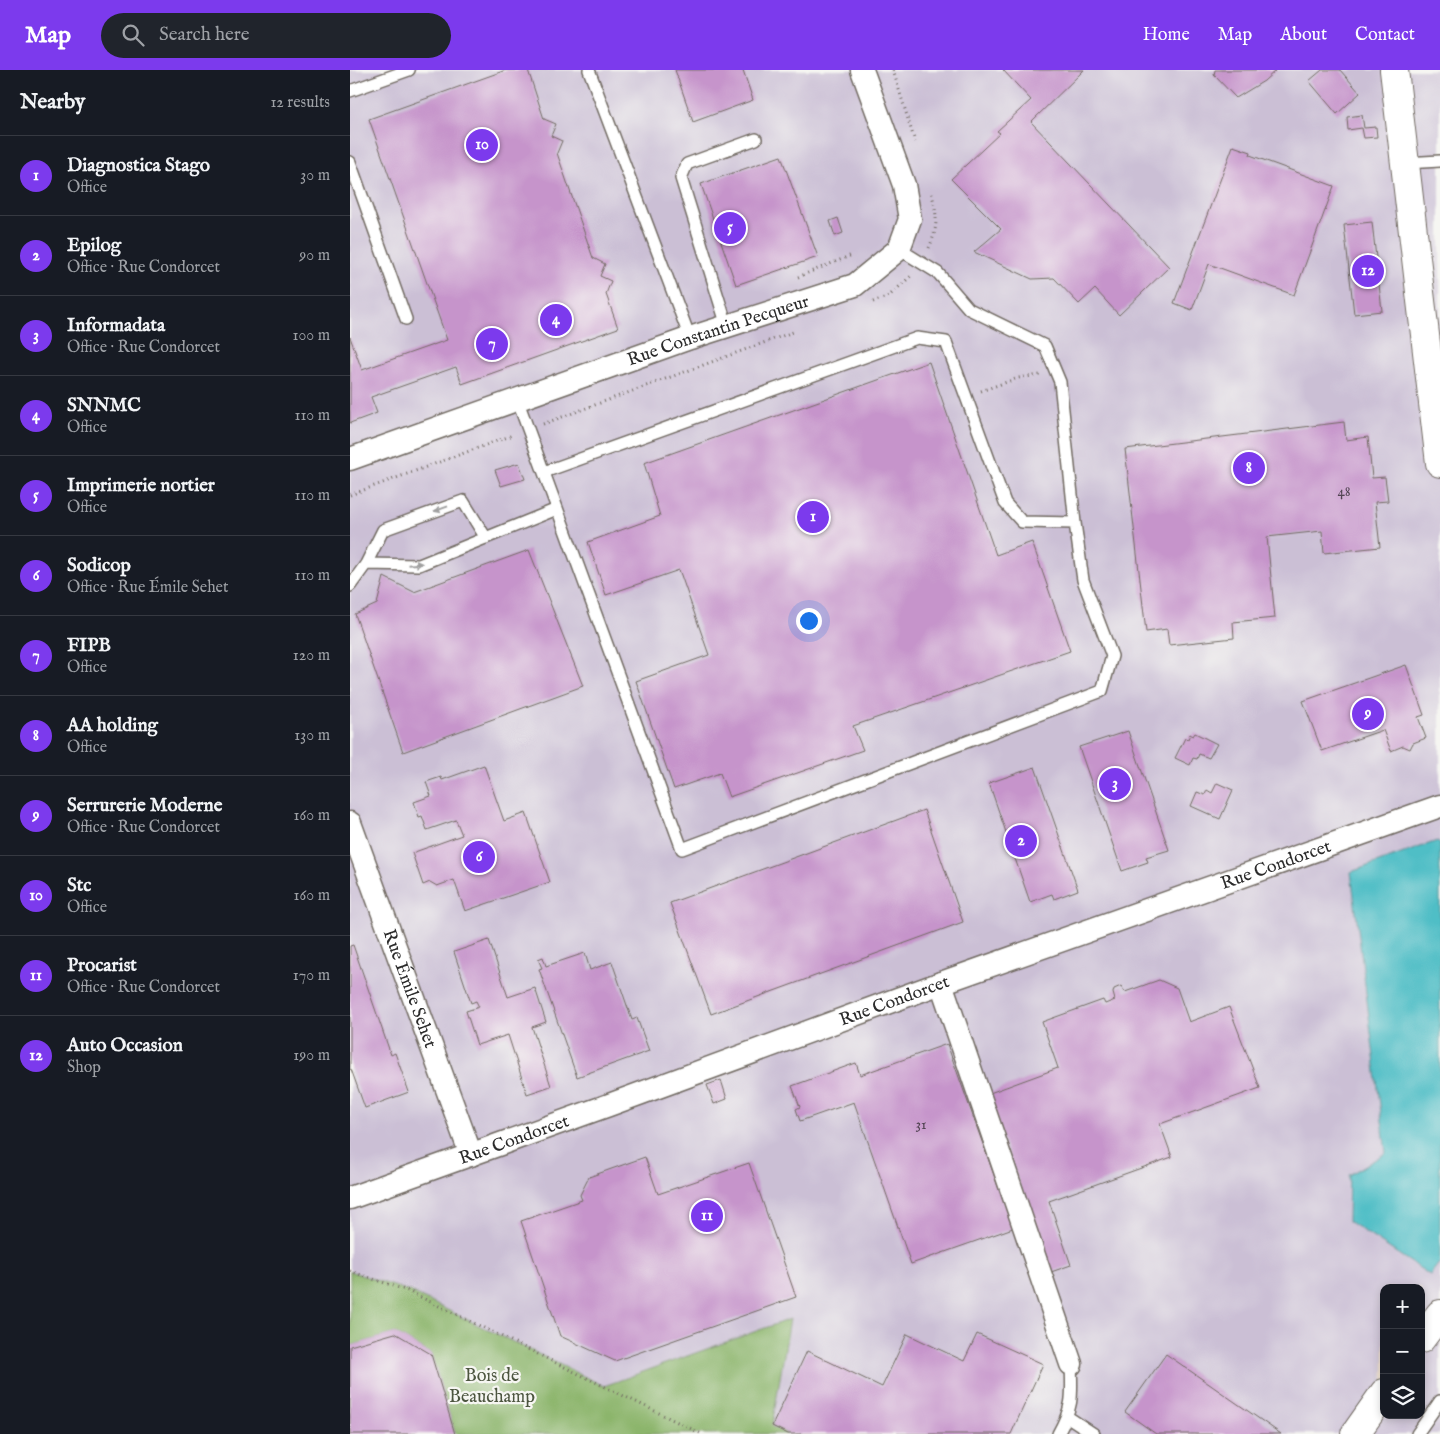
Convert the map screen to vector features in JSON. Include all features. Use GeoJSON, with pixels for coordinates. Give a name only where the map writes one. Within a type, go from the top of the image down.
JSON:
{"type":"FeatureCollection","features":[{"type":"Feature","properties":{"kind":"street","name":"Rue Constantin Pecqueur"},"geometry":{"type":"LineString","coordinates":[[350,459],[690,338],[856,286],[899,249],[910,219],[904,185],[862,70]]}},
{"type":"Feature","properties":{"kind":"street"},"geometry":{"type":"LineString","coordinates":[[1394,70],[1440,463]]}},
{"type":"Feature","properties":{"kind":"street","name":"Rue Condorcet"},"geometry":{"type":"LineString","coordinates":[[350,1198],[941,983],[1440,806]]}},
{"type":"Feature","properties":{"kind":"street","name":"Rue Émile Sehet"},"geometry":{"type":"LineString","coordinates":[[350,822],[471,1155]]}},
{"type":"Feature","properties":{"kind":"street"},"geometry":{"type":"LineString","coordinates":[[941,983],[1071,1364]]}},
{"type":"Feature","properties":{"kind":"street"},"geometry":{"type":"LineString","coordinates":[[1425,1334],[1440,1314]]}},
{"type":"Feature","properties":{"kind":"street"},"geometry":{"type":"LineString","coordinates":[[1355,1434],[1380,1399]]}},
{"type":"Feature","properties":{"kind":"lane"},"geometry":{"type":"LineString","coordinates":[[350,91],[409,70]]}},
{"type":"Feature","properties":{"kind":"lane"},"geometry":{"type":"LineString","coordinates":[[589,70],[690,338]]}},
{"type":"Feature","properties":{"kind":"lane"},"geometry":{"type":"LineString","coordinates":[[727,326],[681,178],[687,164],[756,139]]}},
{"type":"Feature","properties":{"kind":"lane"},"geometry":{"type":"LineString","coordinates":[[1405,163],[1440,161]]}},
{"type":"Feature","properties":{"kind":"lane"},"geometry":{"type":"LineString","coordinates":[[350,162],[406,319]]}},
{"type":"Feature","properties":{"kind":"lane"},"geometry":{"type":"LineString","coordinates":[[517,399],[682,849],[1102,691],[1112,656],[1083,580],[1074,523],[1060,382],[1045,346],[969,310],[938,273],[899,249]]}},
{"type":"Feature","properties":{"kind":"lane"},"geometry":{"type":"LineString","coordinates":[[544,472],[917,338],[946,342],[1005,503],[1022,522],[1074,523]]}},
{"type":"Feature","properties":{"kind":"lane"},"geometry":{"type":"LineString","coordinates":[[350,586],[366,564],[383,530],[463,501],[486,538]]}},
{"type":"Feature","properties":{"kind":"lane"},"geometry":{"type":"LineString","coordinates":[[366,564],[419,565],[557,509]]}},
{"type":"Feature","properties":{"kind":"lane"},"geometry":{"type":"LineString","coordinates":[[1058,1434],[1068,1417],[1072,1402],[1071,1364]]}},
{"type":"Feature","properties":{"kind":"lane"},"geometry":{"type":"LineString","coordinates":[[1417,1434],[1440,1401]]}},
{"type":"Feature","properties":{"kind":"lane"},"geometry":{"type":"LineString","coordinates":[[1068,1417],[1094,1434]]}},
{"type":"Feature","properties":{"kind":"path"},"geometry":{"type":"LineString","coordinates":[[966,396],[1018,378],[1056,373]]}},
{"type":"Feature","properties":{"kind":"path"},"geometry":{"type":"LineString","coordinates":[[350,1271],[408,1291],[702,1434]]}},
{"type":"Feature","properties":{"kind":"shaded area"},"geometry":{"type":"Polygon","coordinates":[[[350,70],[1440,70],[1440,1434],[350,1434],[350,70]]]}},
{"type":"Feature","properties":{"kind":"green space","name":"Bois de Beauchamp"},"geometry":{"type":"Polygon","coordinates":[[[350,1271],[408,1291],[604,1386],[790,1319],[772,1426],[788,1434],[455,1434],[431,1354],[395,1333],[350,1346],[350,1271]]]}},
{"type":"Feature","properties":{"kind":"water"},"geometry":{"type":"Polygon","coordinates":[[[1437,841],[1440,844],[1440,1262],[1430,1275],[1348,1221],[1349,1175],[1386,1153],[1351,872],[1437,841]]]}},
{"type":"Feature","properties":{"kind":"building"},"geometry":{"type":"Polygon","coordinates":[[[506,70],[528,70],[544,119],[556,124],[551,136],[562,141],[557,153],[593,258],[605,264],[600,276],[611,281],[606,294],[618,328],[462,384],[456,367],[371,397],[377,413],[350,423],[350,337],[362,370],[447,340],[369,119],[506,70]]]}},
{"type":"Feature","properties":{"kind":"building"},"geometry":{"type":"Polygon","coordinates":[[[675,70],[743,70],[753,100],[693,122],[675,70]]]}},
{"type":"Feature","properties":{"kind":"building"},"geometry":{"type":"Polygon","coordinates":[[[1003,70],[1084,70],[1031,122],[1169,267],[1119,315],[1095,289],[1079,304],[1054,278],[1032,279],[974,252],[1001,229],[951,179],[1000,133],[997,131],[1031,100],[1003,70]]]}},
{"type":"Feature","properties":{"kind":"building"},"geometry":{"type":"Polygon","coordinates":[[[1215,70],[1276,70],[1264,81],[1236,98],[1214,75],[1215,70]]]}},
{"type":"Feature","properties":{"kind":"building"},"geometry":{"type":"Polygon","coordinates":[[[1322,70],[1340,70],[1360,93],[1337,114],[1309,81],[1322,70]]]}},
{"type":"Feature","properties":{"kind":"building"},"geometry":{"type":"Polygon","coordinates":[[[1362,115],[1364,128],[1376,127],[1377,137],[1364,138],[1362,128],[1348,130],[1347,117],[1362,115]]]}},
{"type":"Feature","properties":{"kind":"building"},"geometry":{"type":"Polygon","coordinates":[[[1233,146],[1251,152],[1250,155],[1334,186],[1294,295],[1209,264],[1192,310],[1174,303],[1233,146]]]}},
{"type":"Feature","properties":{"kind":"building"},"geometry":{"type":"Polygon","coordinates":[[[781,156],[818,257],[736,285],[701,184],[781,156]]]}},
{"type":"Feature","properties":{"kind":"building"},"geometry":{"type":"Polygon","coordinates":[[[838,218],[843,233],[835,236],[830,221],[838,218]]]}},
{"type":"Feature","properties":{"kind":"building"},"geometry":{"type":"Polygon","coordinates":[[[1372,222],[1382,311],[1354,314],[1344,225],[1372,222]]]}},
{"type":"Feature","properties":{"kind":"building"},"geometry":{"type":"Polygon","coordinates":[[[929,362],[996,555],[1032,542],[1070,651],[853,726],[863,750],[729,797],[720,773],[674,789],[636,681],[709,655],[679,570],[606,595],[588,542],[660,516],[644,463],[929,362]]]}},
{"type":"Feature","properties":{"kind":"building"},"geometry":{"type":"Polygon","coordinates":[[[1344,422],[1346,440],[1368,437],[1372,478],[1385,477],[1388,501],[1375,502],[1380,547],[1324,553],[1322,531],[1267,537],[1275,618],[1233,622],[1234,638],[1169,645],[1167,629],[1146,632],[1125,449],[1344,422]]]}},
{"type":"Feature","properties":{"kind":"building"},"geometry":{"type":"Polygon","coordinates":[[[519,463],[525,479],[501,486],[495,470],[519,463]]]}},
{"type":"Feature","properties":{"kind":"building"},"geometry":{"type":"Polygon","coordinates":[[[529,550],[583,686],[403,752],[355,614],[377,604],[384,577],[414,592],[529,550]]]}},
{"type":"Feature","properties":{"kind":"building"},"geometry":{"type":"Polygon","coordinates":[[[1406,665],[1424,715],[1418,717],[1426,738],[1413,743],[1410,749],[1403,746],[1391,751],[1383,730],[1322,751],[1303,701],[1406,665]]]}},
{"type":"Feature","properties":{"kind":"building"},"geometry":{"type":"Polygon","coordinates":[[[1128,731],[1169,850],[1146,857],[1148,862],[1122,871],[1079,747],[1128,731]]]}},
{"type":"Feature","properties":{"kind":"building"},"geometry":{"type":"Polygon","coordinates":[[[1195,733],[1217,744],[1209,758],[1199,754],[1197,759],[1193,758],[1190,765],[1175,758],[1185,738],[1188,739],[1190,734],[1193,736],[1195,733]]]}},
{"type":"Feature","properties":{"kind":"building"},"geometry":{"type":"Polygon","coordinates":[[[484,765],[504,821],[526,813],[550,882],[465,911],[454,880],[437,886],[430,882],[423,885],[412,853],[462,835],[456,820],[427,830],[422,816],[419,817],[414,802],[431,796],[426,782],[441,777],[442,780],[484,765]]]}},
{"type":"Feature","properties":{"kind":"building"},"geometry":{"type":"Polygon","coordinates":[[[1035,767],[1078,890],[1054,899],[1052,894],[1030,902],[989,783],[1035,767]]]}},
{"type":"Feature","properties":{"kind":"building"},"geometry":{"type":"Polygon","coordinates":[[[1217,783],[1233,790],[1220,819],[1191,806],[1197,792],[1205,795],[1207,790],[1212,793],[1217,783]]]}},
{"type":"Feature","properties":{"kind":"building"},"geometry":{"type":"Polygon","coordinates":[[[924,810],[963,922],[711,1014],[670,903],[924,810]]]}},
{"type":"Feature","properties":{"kind":"building"},"geometry":{"type":"Polygon","coordinates":[[[489,940],[508,997],[535,988],[546,1022],[532,1027],[551,1086],[527,1094],[508,1035],[477,1045],[466,1011],[479,1007],[476,1001],[471,1003],[454,952],[489,940]]]}},
{"type":"Feature","properties":{"kind":"building"},"geometry":{"type":"Polygon","coordinates":[[[353,945],[391,1055],[395,1053],[409,1092],[365,1108],[350,1070],[350,946],[353,945]]]}},
{"type":"Feature","properties":{"kind":"building"},"geometry":{"type":"Polygon","coordinates":[[[585,953],[590,970],[612,962],[632,1020],[637,1018],[649,1051],[577,1077],[539,969],[542,968],[538,959],[543,957],[546,966],[585,953]]]}},
{"type":"Feature","properties":{"kind":"building"},"geometry":{"type":"Polygon","coordinates":[[[1159,980],[1177,988],[1189,1022],[1229,1007],[1260,1088],[1160,1124],[1172,1157],[1049,1201],[1071,1265],[1051,1272],[987,1094],[1058,1068],[1042,1022],[1103,1000],[1105,1004],[1115,1000],[1114,989],[1121,986],[1125,992],[1159,980]]]}},
{"type":"Feature","properties":{"kind":"building"},"geometry":{"type":"Polygon","coordinates":[[[947,1044],[1013,1228],[911,1264],[854,1102],[800,1121],[796,1109],[800,1107],[792,1086],[856,1063],[860,1075],[947,1044]]]}},
{"type":"Feature","properties":{"kind":"building"},"geometry":{"type":"Polygon","coordinates":[[[721,1080],[727,1099],[714,1104],[707,1085],[721,1080]]]}},
{"type":"Feature","properties":{"kind":"building"},"geometry":{"type":"Polygon","coordinates":[[[645,1157],[658,1194],[749,1163],[796,1297],[615,1361],[560,1336],[521,1221],[582,1200],[580,1195],[589,1177],[645,1157]]]}},
{"type":"Feature","properties":{"kind":"building"},"geometry":{"type":"Polygon","coordinates":[[[395,1333],[431,1354],[455,1434],[350,1434],[350,1346],[395,1333]]]}},
{"type":"Feature","properties":{"kind":"building"},"geometry":{"type":"Polygon","coordinates":[[[907,1334],[964,1361],[977,1334],[1043,1364],[1011,1434],[788,1434],[772,1426],[807,1351],[882,1387],[907,1334]]]}},
{"type":"Feature","properties":{"kind":"building"},"geometry":{"type":"Polygon","coordinates":[[[1166,1354],[1281,1434],[1156,1434],[1125,1412],[1166,1354]]]}},
{"type":"Feature","properties":{"kind":"place","name":"Stc"},"geometry":{"type":"Point","coordinates":[482,145]}},
{"type":"Feature","properties":{"kind":"place","name":"Imprimerie nortier"},"geometry":{"type":"Point","coordinates":[730,228]}},
{"type":"Feature","properties":{"kind":"place","name":"Auto Occasion"},"geometry":{"type":"Point","coordinates":[1368,271]}},
{"type":"Feature","properties":{"kind":"place","name":"SNNMC"},"geometry":{"type":"Point","coordinates":[556,320]}},
{"type":"Feature","properties":{"kind":"place","name":"FIPB"},"geometry":{"type":"Point","coordinates":[492,344]}},
{"type":"Feature","properties":{"kind":"place","name":"AA holding"},"geometry":{"type":"Point","coordinates":[1249,468]}},
{"type":"Feature","properties":{"kind":"place","name":"Diagnostica Stago"},"geometry":{"type":"Point","coordinates":[813,517]}},
{"type":"Feature","properties":{"kind":"place","name":"Serrurerie Moderne"},"geometry":{"type":"Point","coordinates":[1368,714]}},
{"type":"Feature","properties":{"kind":"place","name":"Informadata"},"geometry":{"type":"Point","coordinates":[1115,784]}},
{"type":"Feature","properties":{"kind":"place","name":"Epilog"},"geometry":{"type":"Point","coordinates":[1021,841]}},
{"type":"Feature","properties":{"kind":"place","name":"Sodicop"},"geometry":{"type":"Point","coordinates":[479,857]}},
{"type":"Feature","properties":{"kind":"place","name":"Procarist"},"geometry":{"type":"Point","coordinates":[707,1216]}}]}
